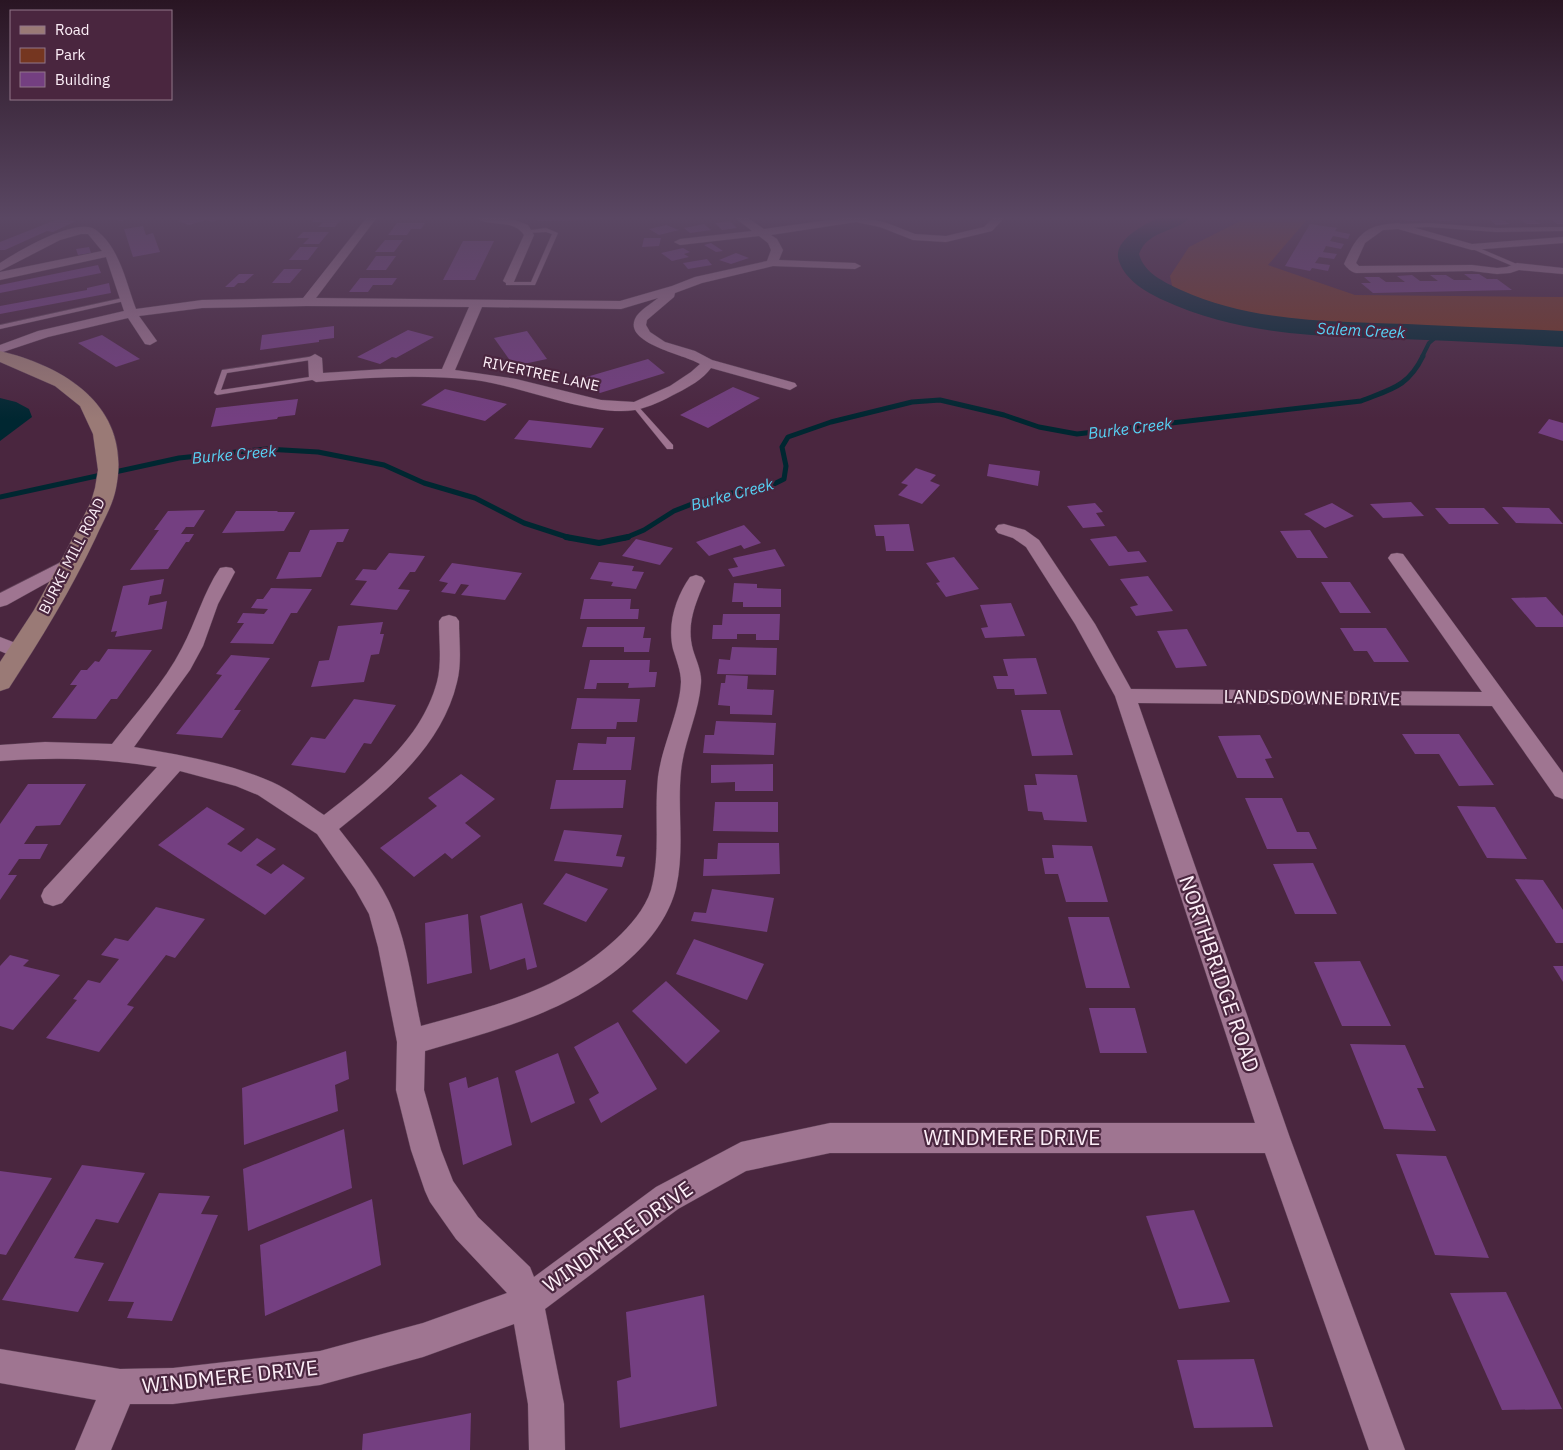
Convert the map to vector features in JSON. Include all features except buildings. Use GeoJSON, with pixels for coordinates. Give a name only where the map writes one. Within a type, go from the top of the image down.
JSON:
{"type":"FeatureCollection","features":[{"type":"Feature","properties":{"kind":"street"},"geometry":{"type":"LineString","coordinates":[[122,284],[132,313],[150,341]]}},
{"type":"Feature","properties":{"kind":"street"},"geometry":{"type":"LineString","coordinates":[[307,302],[321,284]]}},
{"type":"Feature","properties":{"kind":"street"},"geometry":{"type":"LineString","coordinates":[[0,349],[43,334],[132,313],[220,302],[621,305],[690,284]]}},
{"type":"Feature","properties":{"kind":"street"},"geometry":{"type":"LineString","coordinates":[[676,289],[650,310],[641,320],[642,330],[661,344],[701,358],[707,363],[790,386]]}},
{"type":"Feature","properties":{"kind":"street"},"geometry":{"type":"LineString","coordinates":[[447,373],[477,304]]}},
{"type":"Feature","properties":{"kind":"street","name":"BURKE MILL ROAD"},"geometry":{"type":"LineString","coordinates":[[0,356],[72,389],[88,404],[98,421],[108,457],[107,481],[102,500],[72,562],[10,648],[0,682]]}},
{"type":"Feature","properties":{"kind":"street"},"geometry":{"type":"LineString","coordinates":[[315,358],[316,378]]}},
{"type":"Feature","properties":{"kind":"street","name":"RIVERTREE LANE"},"geometry":{"type":"LineString","coordinates":[[316,378],[358,373],[447,373],[506,381],[598,403],[635,406],[670,391],[695,377],[706,369],[707,363]]}},
{"type":"Feature","properties":{"kind":"street","name":"NORTHBRIDGE ROAD"},"geometry":{"type":"LineString","coordinates":[[1004,529],[1019,534],[1033,544],[1085,624],[1125,696],[1275,1138],[1387,1450]]}},
{"type":"Feature","properties":{"kind":"street"},"geometry":{"type":"LineString","coordinates":[[1397,558],[1563,790]]}},
{"type":"Feature","properties":{"kind":"street"},"geometry":{"type":"LineString","coordinates":[[0,601],[26,589],[72,562]]}},
{"type":"Feature","properties":{"kind":"street"},"geometry":{"type":"LineString","coordinates":[[118,752],[180,670],[193,646],[209,604],[226,572]]}},
{"type":"Feature","properties":{"kind":"street"},"geometry":{"type":"LineString","coordinates":[[411,1042],[522,1010],[560,994],[596,973],[617,956],[642,929],[655,909],[663,889],[668,850],[670,770],[691,681],[680,636],[680,624],[696,581]]}},
{"type":"Feature","properties":{"kind":"street"},"geometry":{"type":"LineString","coordinates":[[325,827],[371,790],[409,754],[426,732],[441,702],[448,681],[449,621]]}},
{"type":"Feature","properties":{"kind":"street","name":"LANDSDOWNE DRIVE"},"geometry":{"type":"LineString","coordinates":[[1125,696],[1498,699]]}},
{"type":"Feature","properties":{"kind":"street"},"geometry":{"type":"LineString","coordinates":[[0,753],[44,750],[118,752],[176,762],[241,779],[266,789],[325,827],[364,882],[381,913],[391,947],[411,1042],[410,1090],[426,1150],[441,1191],[467,1228],[518,1279],[527,1302],[546,1404],[547,1450]]}},
{"type":"Feature","properties":{"kind":"street"},"geometry":{"type":"LineString","coordinates":[[53,896],[176,762]]}},
{"type":"Feature","properties":{"kind":"street","name":"WINDMERE DRIVE"},"geometry":{"type":"LineString","coordinates":[[0,1366],[120,1388],[173,1386],[320,1368],[423,1340],[527,1302],[667,1198],[741,1158],[830,1138],[1275,1138]]}},
{"type":"Feature","properties":{"kind":"street"},"geometry":{"type":"LineString","coordinates":[[93,1450],[120,1388]]}},
{"type":"Feature","properties":{"kind":"lane"},"geometry":{"type":"LineString","coordinates":[[508,284],[534,284]]}},
{"type":"Feature","properties":{"kind":"lane"},"geometry":{"type":"LineString","coordinates":[[0,327],[127,299]]}},
{"type":"Feature","properties":{"kind":"lane"},"geometry":{"type":"LineString","coordinates":[[315,358],[224,371],[218,393],[316,378]]}},
{"type":"Feature","properties":{"kind":"lane"},"geometry":{"type":"LineString","coordinates":[[635,406],[670,447]]}},
{"type":"Feature","properties":{"kind":"green space"},"geometry":{"type":"Polygon","coordinates":[[[1172,284],[1322,284],[1355,295],[1563,297],[1563,336],[1309,323],[1249,318],[1205,307],[1173,290],[1172,284]]]}},
{"type":"Feature","properties":{"kind":"water"},"geometry":{"type":"Polygon","coordinates":[[[0,398],[16,402],[29,409],[32,417],[0,441],[0,398]]]}},
{"type":"Feature","properties":{"kind":"waterway","name":"Salem Creek"},"geometry":{"type":"LineString","coordinates":[[1151,284],[1195,305],[1222,314],[1280,325],[1563,339]]}},
{"type":"Feature","properties":{"kind":"waterway","name":"Burke Creek"},"geometry":{"type":"LineString","coordinates":[[1422,357],[1429,343],[1441,333]]}},
{"type":"Feature","properties":{"kind":"waterway","name":"Burke Creek"},"geometry":{"type":"LineString","coordinates":[[627,537],[644,530],[674,511],[697,502],[724,494],[764,489],[784,479],[786,466],[782,447],[788,437],[831,422],[912,402],[940,400],[1004,415],[1039,427],[1077,434],[1361,401],[1390,390],[1405,381],[1423,356]]}},
{"type":"Feature","properties":{"kind":"waterway","name":"Burke Creek"},"geometry":{"type":"LineString","coordinates":[[0,497],[179,458],[266,449],[318,452],[384,465],[424,483],[475,498],[524,523],[568,537]]}},
{"type":"Feature","properties":{"kind":"waterway","name":"Burke Creek"},"geometry":{"type":"LineString","coordinates":[[568,537],[599,543],[627,537]]}}]}
